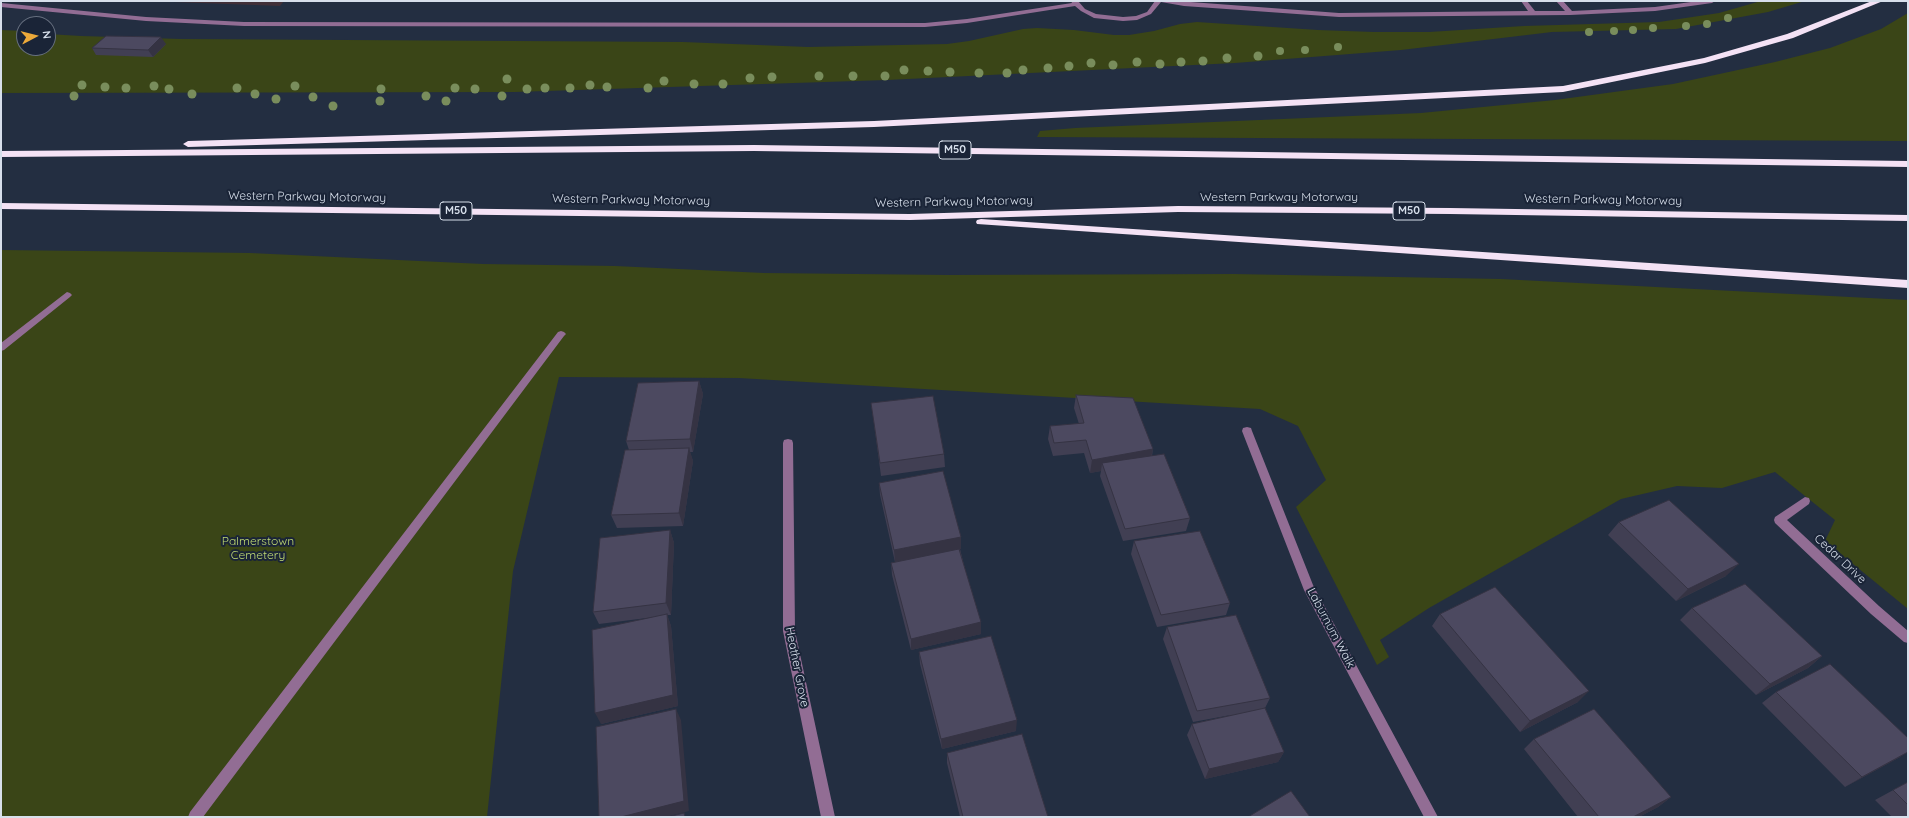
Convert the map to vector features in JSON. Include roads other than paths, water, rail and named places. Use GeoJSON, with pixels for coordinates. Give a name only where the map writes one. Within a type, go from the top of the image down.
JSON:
{"type":"FeatureCollection","features":[{"type":"Feature","properties":{"kind":"highway"},"geometry":{"type":"LineString","coordinates":[[1,149],[776,128],[1318,103],[1563,89],[1704,60],[1776,40],[1813,28],[1879,1]]}},
{"type":"Feature","properties":{"kind":"highway","name":"M50"},"geometry":{"type":"LineString","coordinates":[[1,154],[754,148],[1908,164]]}},
{"type":"Feature","properties":{"kind":"highway","name":"Western Parkway Motorway"},"geometry":{"type":"LineString","coordinates":[[1,206],[910,217],[1178,209],[1450,211],[1908,218]]}},
{"type":"Feature","properties":{"kind":"highway"},"geometry":{"type":"LineString","coordinates":[[910,217],[1908,284]]}},
{"type":"Feature","properties":{"kind":"street"},"geometry":{"type":"LineString","coordinates":[[1,5],[146,19],[244,24],[838,26],[925,24],[967,21],[1075,2],[1083,10],[1094,16],[1108,19],[1137,18],[1148,13],[1155,7],[1158,1]]}},
{"type":"Feature","properties":{"kind":"street"},"geometry":{"type":"LineString","coordinates":[[1164,1],[1184,4],[1339,15],[1570,13],[1655,9],[1712,1]]}},
{"type":"Feature","properties":{"kind":"street"},"geometry":{"type":"LineString","coordinates":[[1524,1],[1534,14]]}},
{"type":"Feature","properties":{"kind":"street"},"geometry":{"type":"LineString","coordinates":[[1559,1],[1570,13]]}},
{"type":"Feature","properties":{"kind":"street"},"geometry":{"type":"LineString","coordinates":[[1,348],[67,294]]}},
{"type":"Feature","properties":{"kind":"street"},"geometry":{"type":"LineString","coordinates":[[195,817],[561,334]]}},
{"type":"Feature","properties":{"kind":"street","name":"Laburnum Walk"},"geometry":{"type":"LineString","coordinates":[[1247,431],[1308,586],[1431,817]]}},
{"type":"Feature","properties":{"kind":"street","name":"Heather Grove"},"geometry":{"type":"LineString","coordinates":[[788,443],[789,631],[828,817]]}},
{"type":"Feature","properties":{"kind":"street","name":"Cedar Drive"},"geometry":{"type":"LineString","coordinates":[[1805,501],[1779,520],[1875,610],[1908,638]]}},
{"type":"Feature","properties":{"kind":"park label","name":"Palmerstown Cemetery"},"geometry":{"type":"Point","coordinates":[258,548]}}]}
